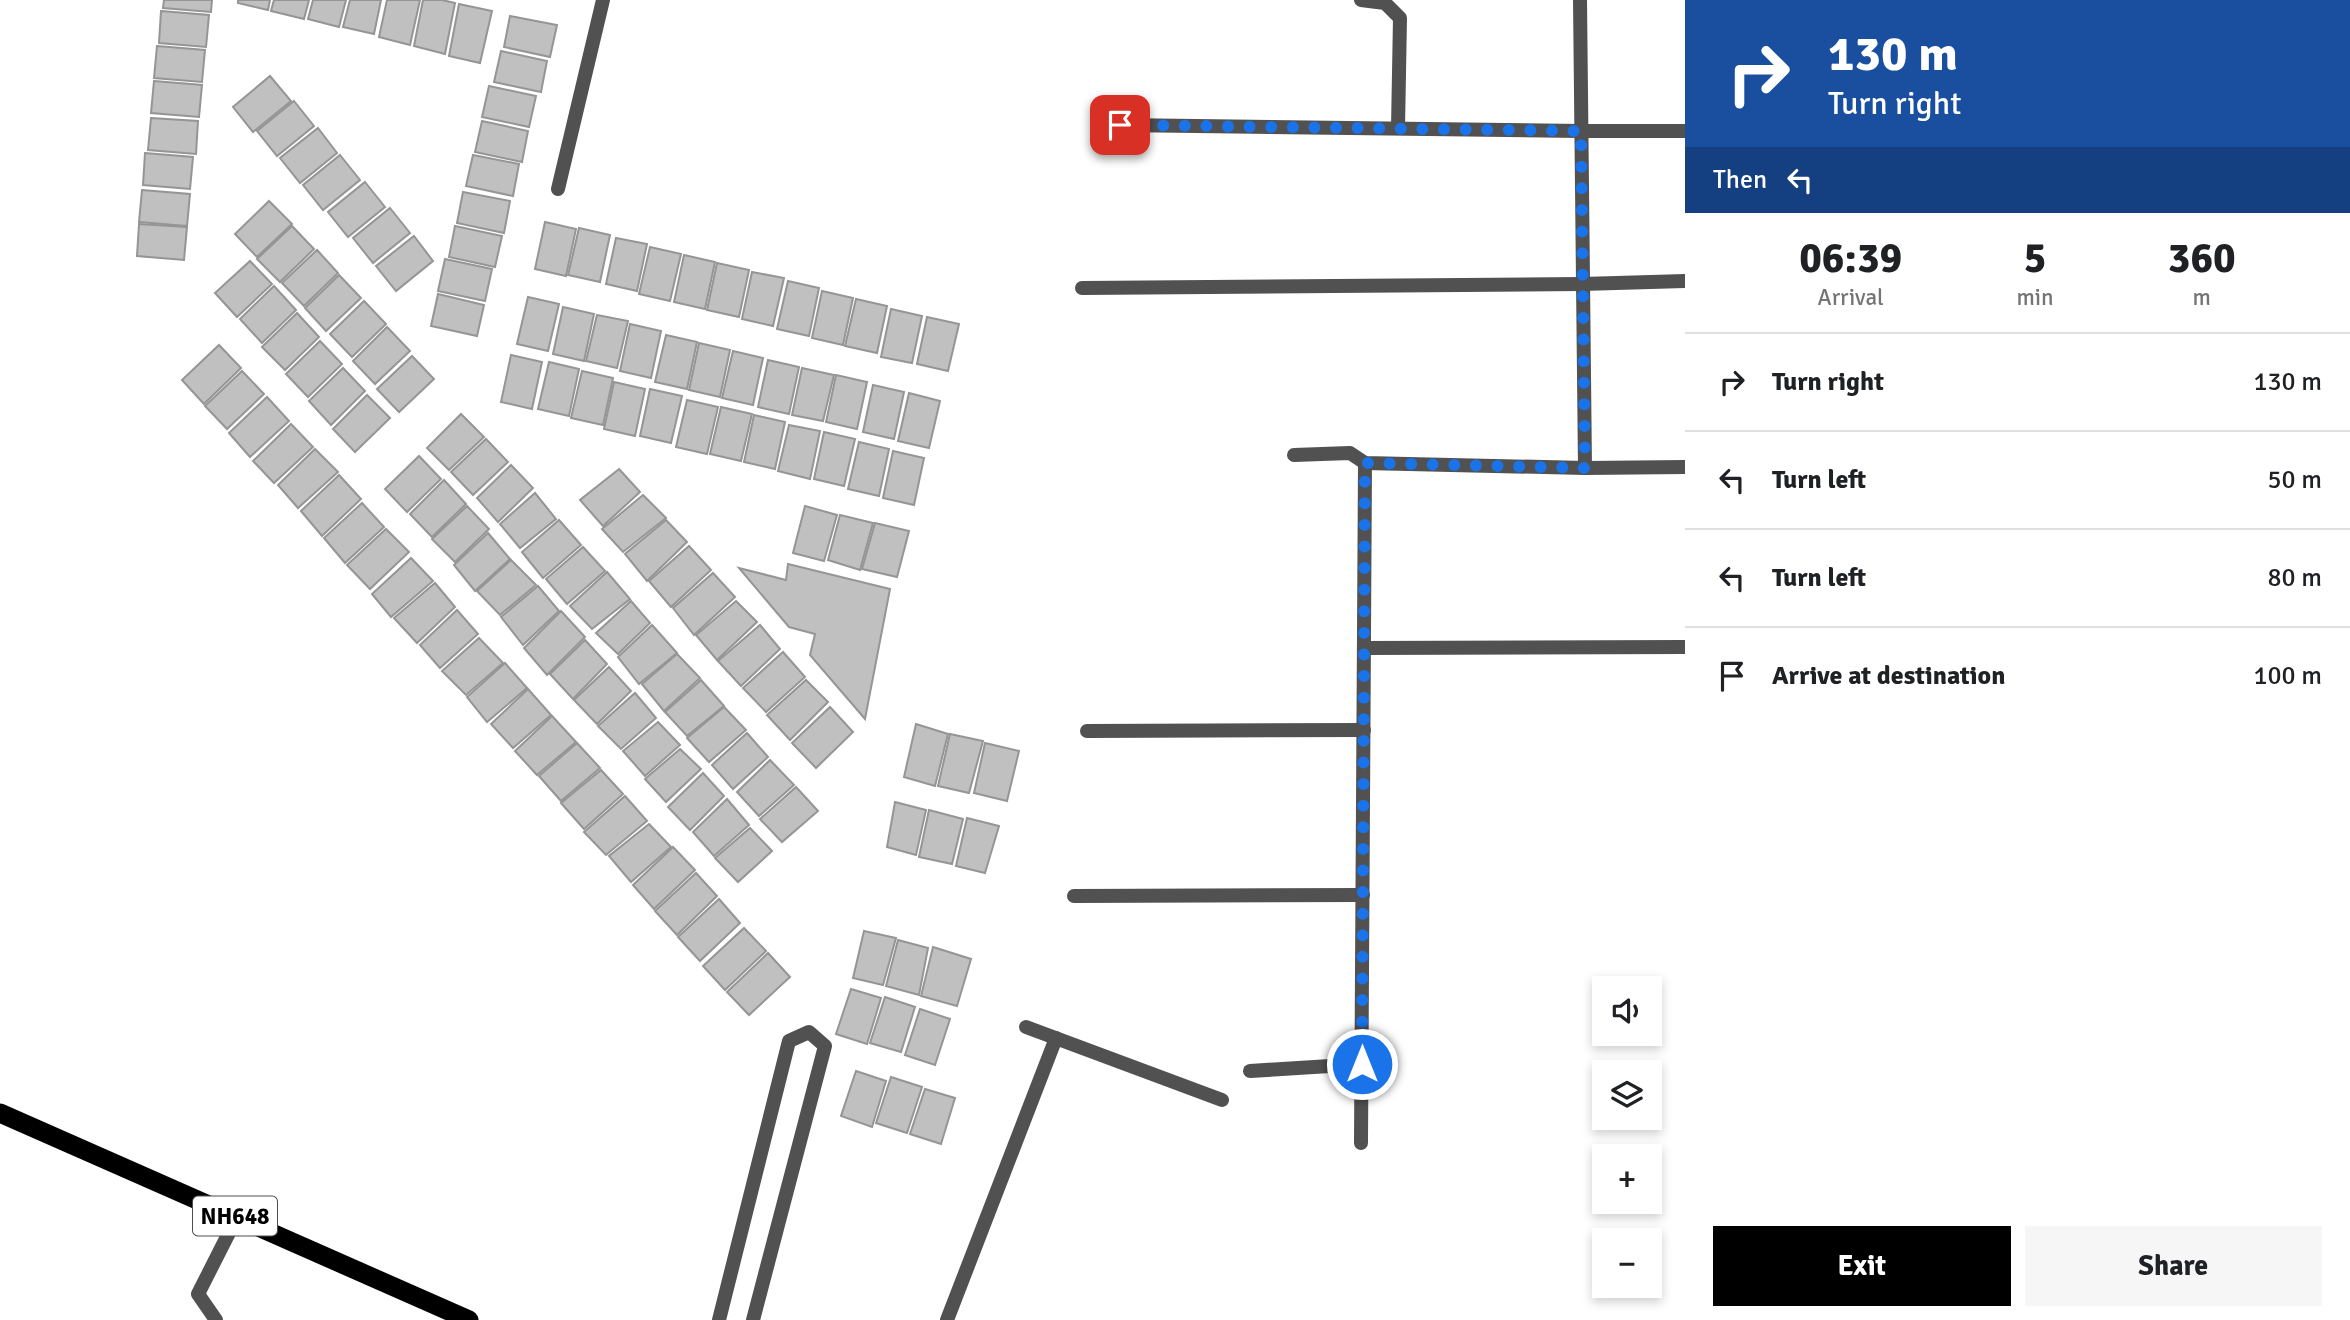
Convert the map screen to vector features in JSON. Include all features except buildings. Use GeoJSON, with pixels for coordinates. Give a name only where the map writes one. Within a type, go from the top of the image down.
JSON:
{"type":"FeatureCollection","features":[{"type":"Feature","properties":{"kind":"highway","name":"NH648"},"geometry":{"type":"LineString","coordinates":[[0,1112],[469,1320]]}},
{"type":"Feature","properties":{"kind":"street"},"geometry":{"type":"LineString","coordinates":[[558,189],[603,0]]}},
{"type":"Feature","properties":{"kind":"street"},"geometry":{"type":"LineString","coordinates":[[1361,0],[1385,3],[1400,18],[1398,128]]}},
{"type":"Feature","properties":{"kind":"street"},"geometry":{"type":"LineString","coordinates":[[1580,0],[1585,468]]}},
{"type":"Feature","properties":{"kind":"street"},"geometry":{"type":"LineString","coordinates":[[1120,125],[1685,131]]}},
{"type":"Feature","properties":{"kind":"street"},"geometry":{"type":"LineString","coordinates":[[1082,288],[1685,281]]}},
{"type":"Feature","properties":{"kind":"street"},"geometry":{"type":"LineString","coordinates":[[1294,454],[1350,453],[1365,463],[1585,468],[1685,467]]}},
{"type":"Feature","properties":{"kind":"street"},"geometry":{"type":"LineString","coordinates":[[1361,1143],[1365,463]]}},
{"type":"Feature","properties":{"kind":"street"},"geometry":{"type":"LineString","coordinates":[[1364,648],[1685,647]]}},
{"type":"Feature","properties":{"kind":"street"},"geometry":{"type":"LineString","coordinates":[[1087,732],[1364,730]]}},
{"type":"Feature","properties":{"kind":"street"},"geometry":{"type":"LineString","coordinates":[[1074,896],[1363,895]]}},
{"type":"Feature","properties":{"kind":"street"},"geometry":{"type":"LineString","coordinates":[[1026,1027],[1222,1100]]}},
{"type":"Feature","properties":{"kind":"street"},"geometry":{"type":"LineString","coordinates":[[719,1320],[789,1041],[809,1032],[825,1046],[753,1320]]}},
{"type":"Feature","properties":{"kind":"street"},"geometry":{"type":"LineString","coordinates":[[947,1320],[1056,1038]]}},
{"type":"Feature","properties":{"kind":"street"},"geometry":{"type":"LineString","coordinates":[[1250,1071],[1362,1064]]}},
{"type":"Feature","properties":{"kind":"street"},"geometry":{"type":"LineString","coordinates":[[216,1320],[198,1294],[237,1217]]}},
{"type":"Feature","properties":{"kind":"route"},"geometry":{"type":"LineString","coordinates":[[1120,125],[1581,131],[1585,468],[1365,463],[1362,1064]]}}]}
